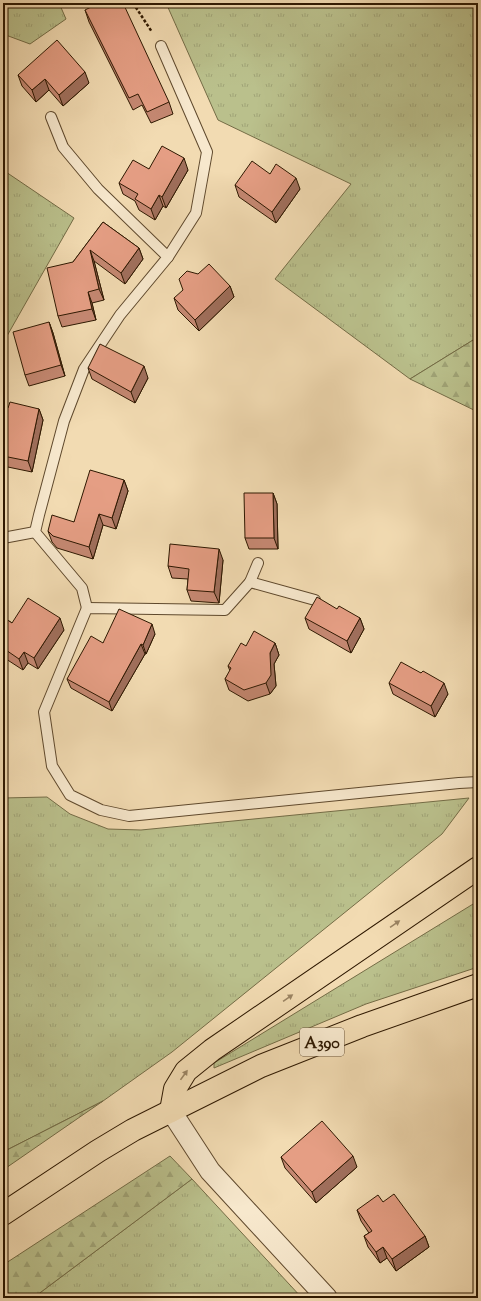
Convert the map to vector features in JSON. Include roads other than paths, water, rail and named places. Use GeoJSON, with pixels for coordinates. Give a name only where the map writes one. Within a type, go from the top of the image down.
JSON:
{"type":"FeatureCollection","features":[{"type":"Feature","properties":{"kind":"highway"},"geometry":{"type":"LineString","coordinates":[[170,1111],[175,1089],[186,1071],[207,1054],[478,868]]}},
{"type":"Feature","properties":{"kind":"highway","name":"A390"},"geometry":{"type":"LineString","coordinates":[[3,1214],[98,1151],[133,1130],[261,1066],[362,1026],[478,985]]}},
{"type":"Feature","properties":{"kind":"street"},"geometry":{"type":"LineString","coordinates":[[170,1111],[210,1170],[327,1298]]}},
{"type":"Feature","properties":{"kind":"lane"},"geometry":{"type":"LineString","coordinates":[[161,46],[207,152],[196,213],[168,257],[120,315],[84,369],[64,421],[39,515],[36,532],[82,588],[87,608],[44,712],[52,766],[70,795],[101,810],[129,816],[478,782]]}},
{"type":"Feature","properties":{"kind":"lane"},"geometry":{"type":"LineString","coordinates":[[50,117],[63,147],[98,189],[168,257]]}},
{"type":"Feature","properties":{"kind":"lane"},"geometry":{"type":"LineString","coordinates":[[3,538],[36,532]]}},
{"type":"Feature","properties":{"kind":"lane"},"geometry":{"type":"LineString","coordinates":[[87,608],[225,610],[250,582],[258,564]]}},
{"type":"Feature","properties":{"kind":"lane"},"geometry":{"type":"LineString","coordinates":[[250,582],[315,600]]}}]}
